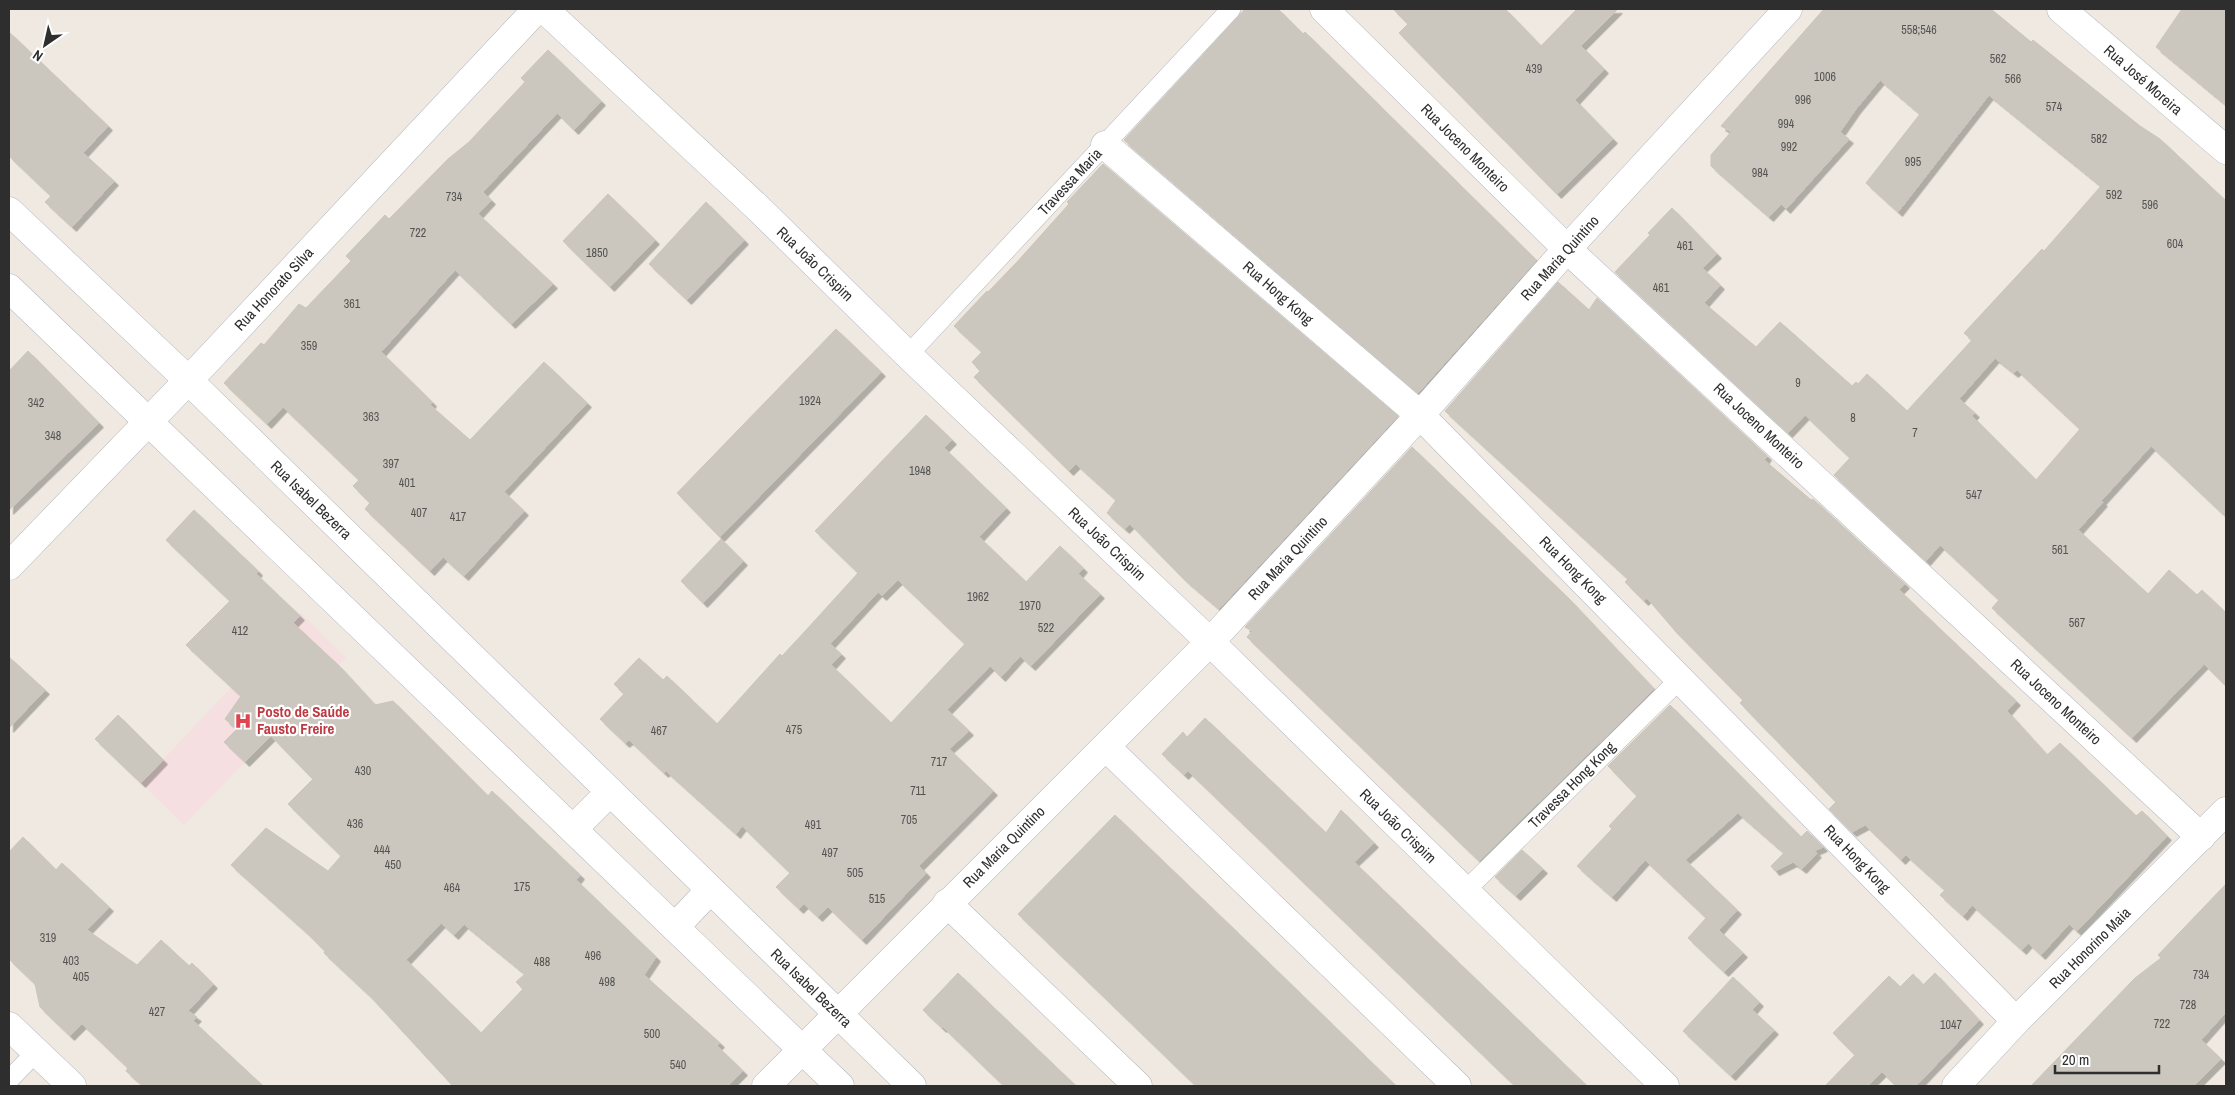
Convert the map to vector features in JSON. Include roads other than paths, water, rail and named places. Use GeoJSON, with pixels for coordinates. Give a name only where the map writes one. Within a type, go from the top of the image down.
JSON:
{"type":"FeatureCollection","features":[{"type":"Feature","properties":{"kind":"street","name":"Rua Honorato Silva"},"geometry":{"type":"LineString","coordinates":[[9,566],[188,380],[537,9]]}},
{"type":"Feature","properties":{"kind":"street","name":"Rua João Crispim"},"geometry":{"type":"LineString","coordinates":[[544,9],[758,208],[908,355],[1210,642],[1665,1086]]}},
{"type":"Feature","properties":{"kind":"street","name":"Rua Joceno Monteiro"},"geometry":{"type":"LineString","coordinates":[[1324,9],[1567,249],[2201,837]]}},
{"type":"Feature","properties":{"kind":"street","name":"Rua Maria Quintino"},"geometry":{"type":"LineString","coordinates":[[766,1086],[1210,642],[1420,415],[1567,249],[1788,9]]}},
{"type":"Feature","properties":{"kind":"street","name":"Rua José Moreira"},"geometry":{"type":"LineString","coordinates":[[2061,9],[2226,150]]}},
{"type":"Feature","properties":{"kind":"street","name":"Rua Hong Kong"},"geometry":{"type":"LineString","coordinates":[[1105,145],[1420,415],[2016,1021]]}},
{"type":"Feature","properties":{"kind":"street","name":"Rua Isabel Bezerra"},"geometry":{"type":"LineString","coordinates":[[9,211],[188,380],[912,1086]]}},
{"type":"Feature","properties":{"kind":"street"},"geometry":{"type":"LineString","coordinates":[[9,288],[840,1086]]}},
{"type":"Feature","properties":{"kind":"street"},"geometry":{"type":"LineString","coordinates":[[1106,747],[1458,1086]]}},
{"type":"Feature","properties":{"kind":"street"},"geometry":{"type":"LineString","coordinates":[[573,830],[610,792]]}},
{"type":"Feature","properties":{"kind":"street","name":"Rua Honorino Maia"},"geometry":{"type":"LineString","coordinates":[[1956,1086],[2016,1021],[2226,811]]}},
{"type":"Feature","properties":{"kind":"street"},"geometry":{"type":"LineString","coordinates":[[675,926],[710,890]]}},
{"type":"Feature","properties":{"kind":"street"},"geometry":{"type":"LineString","coordinates":[[947,903],[1138,1086]]}},
{"type":"Feature","properties":{"kind":"street"},"geometry":{"type":"LineString","coordinates":[[9,1026],[72,1086]]}},
{"type":"Feature","properties":{"kind":"lane","name":"Travessa Maria"},"geometry":{"type":"LineString","coordinates":[[908,355],[1231,9]]}},
{"type":"Feature","properties":{"kind":"lane","name":"Travessa Hong Kong"},"geometry":{"type":"LineString","coordinates":[[1465,891],[1680,679]]}},
{"type":"Feature","properties":{"kind":"lane"},"geometry":{"type":"LineString","coordinates":[[9,1080],[36,1052]]}},
{"type":"Feature","properties":{"kind":"place","name":"Posto de Saúde Fausto Freire"},"geometry":{"type":"Point","coordinates":[243,721]}}]}
